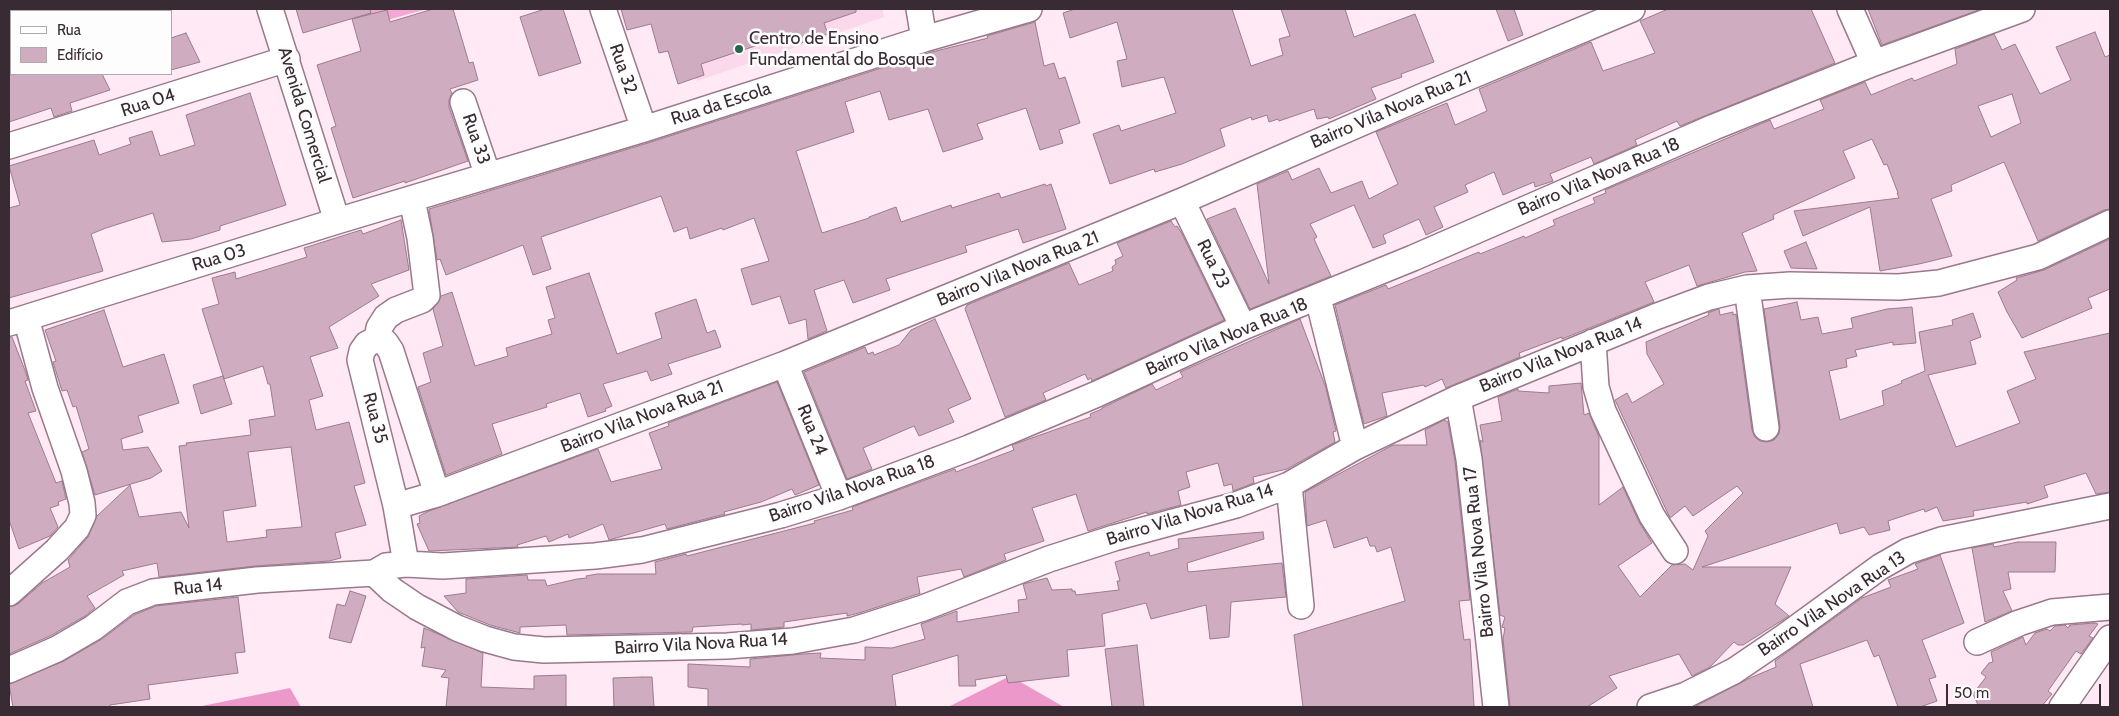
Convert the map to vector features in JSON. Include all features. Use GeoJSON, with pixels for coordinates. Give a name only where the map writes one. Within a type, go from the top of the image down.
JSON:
{"type":"FeatureCollection","features":[{"type":"Feature","properties":{"kind":"street","name":"Avenida Comercial"},"geometry":{"type":"LineString","coordinates":[[270,9],[337,221]]}},
{"type":"Feature","properties":{"kind":"street","name":"Rua 32"},"geometry":{"type":"LineString","coordinates":[[603,9],[644,129]]}},
{"type":"Feature","properties":{"kind":"street"},"geometry":{"type":"LineString","coordinates":[[919,9],[924,39]]}},
{"type":"Feature","properties":{"kind":"street","name":"Rua da Escola"},"geometry":{"type":"LineString","coordinates":[[412,200],[644,129],[924,39],[1029,9]]}},
{"type":"Feature","properties":{"kind":"street","name":"Bairro Vila Nova Rua 21"},"geometry":{"type":"LineString","coordinates":[[396,506],[437,494],[785,364],[1182,201],[1428,94],[1632,9]]}},
{"type":"Feature","properties":{"kind":"street"},"geometry":{"type":"LineString","coordinates":[[1850,9],[1874,64]]}},
{"type":"Feature","properties":{"kind":"street","name":"Bairro Vila Nova Rua 18"},"geometry":{"type":"LineString","coordinates":[[406,564],[444,566],[595,556],[642,550],[781,515],[839,497],[969,448],[1097,394],[1243,327],[1318,298],[1714,127],[1874,64],[2022,9]]}},
{"type":"Feature","properties":{"kind":"street","name":"Rua 04"},"geometry":{"type":"LineString","coordinates":[[9,146],[287,59]]}},
{"type":"Feature","properties":{"kind":"street","name":"Rua 33"},"geometry":{"type":"LineString","coordinates":[[464,102],[488,176]]}},
{"type":"Feature","properties":{"kind":"street","name":"Rua 03"},"geometry":{"type":"LineString","coordinates":[[9,593],[57,550],[77,528],[83,516],[82,503],[74,471],[45,388],[17,320],[337,221],[412,200]]}},
{"type":"Feature","properties":{"kind":"street","name":"Rua 35"},"geometry":{"type":"LineString","coordinates":[[377,339],[379,328],[386,318],[396,310],[422,300],[427,295],[420,238],[412,200]]}},
{"type":"Feature","properties":{"kind":"street","name":"Rua 23"},"geometry":{"type":"LineString","coordinates":[[1182,201],[1243,327]]}},
{"type":"Feature","properties":{"kind":"street","name":"Bairro Vila Nova Rua 14"},"geometry":{"type":"LineString","coordinates":[[374,573],[392,590],[425,612],[476,636],[514,647],[544,650],[718,646],[793,641],[854,630],[906,614],[1048,560],[1114,538],[1236,505],[1289,485],[1355,448],[1458,398],[1655,316],[1709,297],[1747,288],[1790,285],[1899,286],[1939,283],[2038,257],[2110,223]]}},
{"type":"Feature","properties":{"kind":"street"},"geometry":{"type":"LineString","coordinates":[[1747,288],[1766,428]]}},
{"type":"Feature","properties":{"kind":"street"},"geometry":{"type":"LineString","coordinates":[[1318,298],[1355,448]]}},
{"type":"Feature","properties":{"kind":"street","name":"Rua 35"},"geometry":{"type":"LineString","coordinates":[[396,506],[360,360],[369,341],[377,339],[385,342],[391,351],[437,494]]}},
{"type":"Feature","properties":{"kind":"street"},"geometry":{"type":"LineString","coordinates":[[1593,342],[1596,387],[1603,411],[1652,516],[1675,551]]}},
{"type":"Feature","properties":{"kind":"street","name":"Rua 24"},"geometry":{"type":"LineString","coordinates":[[785,364],[839,497]]}},
{"type":"Feature","properties":{"kind":"street","name":"Bairro Vila Nova Rua 17"},"geometry":{"type":"LineString","coordinates":[[1458,398],[1469,459],[1496,707]]}},
{"type":"Feature","properties":{"kind":"street"},"geometry":{"type":"LineString","coordinates":[[1289,485],[1301,606]]}},
{"type":"Feature","properties":{"kind":"street"},"geometry":{"type":"LineString","coordinates":[[396,506],[406,564]]}},
{"type":"Feature","properties":{"kind":"street","name":"Bairro Vila Nova Rua 13"},"geometry":{"type":"LineString","coordinates":[[1650,707],[1686,695],[1734,671],[1880,567],[1908,551],[1941,540],[2110,506]]}},
{"type":"Feature","properties":{"kind":"street","name":"Rua 14"},"geometry":{"type":"LineString","coordinates":[[9,670],[93,628],[126,602],[153,592],[257,580],[374,573],[386,566],[406,564]]}},
{"type":"Feature","properties":{"kind":"street"},"geometry":{"type":"LineString","coordinates":[[1977,642],[2019,622],[2052,612],[2110,606]]}},
{"type":"Feature","properties":{"kind":"street"},"geometry":{"type":"LineString","coordinates":[[2062,707],[2110,638]]}},
{"type":"Feature","properties":{"kind":"shaded area"},"geometry":{"type":"Polygon","coordinates":[[[352,9],[427,9],[358,28],[352,9]]]}},
{"type":"Feature","properties":{"kind":"shaded area","name":"Centro de Ensino Fundamental do Bosque"},"geometry":{"type":"Polygon","coordinates":[[[674,9],[882,9],[884,17],[697,81],[674,9]]]}},
{"type":"Feature","properties":{"kind":"shaded area"},"geometry":{"type":"Polygon","coordinates":[[[1010,676],[1064,707],[948,707],[1010,676]]]}},
{"type":"Feature","properties":{"kind":"shaded area"},"geometry":{"type":"Polygon","coordinates":[[[290,688],[301,707],[197,707],[290,688]]]}},
{"type":"Feature","properties":{"kind":"building"},"geometry":{"type":"Polygon","coordinates":[[[296,9],[370,9],[371,13],[303,33],[296,9]]]}},
{"type":"Feature","properties":{"kind":"building"},"geometry":{"type":"Polygon","coordinates":[[[433,9],[453,9],[469,63],[473,62],[478,80],[450,89],[452,94],[449,100],[449,107],[468,161],[405,183],[405,181],[353,198],[331,128],[336,126],[317,65],[361,51],[352,19],[387,10],[390,22],[433,9]]]}},
{"type":"Feature","properties":{"kind":"building"},"geometry":{"type":"Polygon","coordinates":[[[545,9],[563,9],[581,63],[539,76],[520,17],[545,9]]]}},
{"type":"Feature","properties":{"kind":"building","name":"Centro de Ensino Fundamental do Bosque"},"geometry":{"type":"Polygon","coordinates":[[[621,9],[856,9],[856,12],[824,23],[828,34],[801,43],[797,32],[701,64],[704,75],[678,84],[668,51],[659,53],[651,24],[627,30],[621,9]]]}},
{"type":"Feature","properties":{"kind":"building"},"geometry":{"type":"Polygon","coordinates":[[[1075,9],[1232,9],[1251,66],[1283,55],[1279,39],[1290,36],[1281,9],[1345,9],[1354,37],[1415,14],[1434,62],[1401,74],[1402,77],[1371,88],[1376,99],[1329,119],[1328,117],[1317,119],[1314,109],[1279,121],[1278,119],[1269,122],[1267,115],[1252,120],[1251,117],[1220,129],[1225,146],[1182,164],[1155,172],[1154,169],[1110,184],[1093,134],[1119,125],[1121,131],[1176,113],[1164,77],[1122,87],[1117,61],[1127,59],[1117,22],[1070,38],[1063,13],[1075,9]]]}},
{"type":"Feature","properties":{"kind":"building"},"geometry":{"type":"Polygon","coordinates":[[[1496,9],[1514,9],[1523,35],[1508,41],[1496,9]]]}},
{"type":"Feature","properties":{"kind":"building"},"geometry":{"type":"Polygon","coordinates":[[[1668,9],[1811,9],[1835,63],[1680,126],[1677,121],[1635,140],[1637,145],[1594,164],[1591,157],[1550,174],[1553,181],[1535,187],[1534,182],[1503,195],[1494,172],[1465,185],[1468,192],[1434,207],[1443,227],[1426,235],[1419,219],[1383,235],[1386,243],[1373,248],[1354,205],[1310,224],[1317,237],[1314,239],[1331,276],[1250,309],[1207,219],[1235,208],[1269,284],[1257,184],[1288,171],[1292,180],[1319,168],[1331,193],[1362,181],[1369,199],[1398,184],[1376,132],[1447,103],[1455,125],[1487,111],[1479,89],[1591,42],[1603,71],[1655,53],[1640,21],[1668,9]]]}},
{"type":"Feature","properties":{"kind":"building"},"geometry":{"type":"Polygon","coordinates":[[[1868,9],[1981,9],[1882,45],[1868,9]]]}},
{"type":"Feature","properties":{"kind":"building"},"geometry":{"type":"Polygon","coordinates":[[[1035,22],[1044,66],[1054,63],[1059,79],[1065,77],[1080,123],[1059,130],[1063,143],[1040,150],[1026,108],[977,124],[983,139],[943,152],[928,109],[889,120],[880,91],[845,102],[854,132],[796,151],[822,233],[896,207],[901,222],[951,205],[952,208],[999,193],[1001,198],[1045,184],[1046,186],[1051,184],[1066,229],[1023,243],[1018,229],[965,246],[967,252],[886,279],[890,290],[853,303],[844,280],[814,290],[827,331],[808,339],[806,319],[789,324],[780,296],[752,305],[741,269],[769,261],[754,218],[723,230],[722,228],[690,239],[687,227],[674,232],[661,196],[541,237],[551,269],[533,275],[523,245],[446,275],[440,259],[437,260],[429,209],[648,143],[928,53],[988,38],[987,36],[1035,22]]]}},
{"type":"Feature","properties":{"kind":"building"},"geometry":{"type":"Polygon","coordinates":[[[2095,32],[2105,57],[2110,55],[2110,209],[2104,210],[2038,241],[2004,162],[1951,185],[1952,191],[1931,199],[1952,256],[1880,271],[1870,207],[1803,236],[1794,211],[1899,198],[1887,164],[1884,165],[1872,139],[1843,151],[1855,178],[1773,215],[1774,219],[1742,233],[1757,271],[1745,272],[1697,286],[1689,265],[1645,282],[1654,302],[1562,339],[1562,337],[1519,353],[1520,357],[1446,388],[1442,379],[1425,387],[1424,385],[1382,393],[1387,416],[1364,424],[1335,305],[1386,285],[1388,289],[1479,252],[1480,254],[1524,236],[1525,238],[1555,225],[1553,220],[1595,203],[1593,198],[1606,193],[1605,190],[1770,120],[1774,129],[1824,109],[1820,100],[1865,82],[1871,95],[1912,78],[1914,81],[1957,64],[1955,49],[1994,34],[2002,50],[2015,44],[2040,94],[2071,80],[2056,47],[2095,32]],[[2012,94],[1978,106],[1991,137],[2021,123],[2012,94]]]}},
{"type":"Feature","properties":{"kind":"building"},"geometry":{"type":"Polygon","coordinates":[[[186,33],[200,62],[172,70],[172,38],[186,33]]]}},
{"type":"Feature","properties":{"kind":"building"},"geometry":{"type":"Polygon","coordinates":[[[9,74],[102,75],[110,90],[70,103],[72,111],[54,117],[51,108],[9,122],[9,74]]]}},
{"type":"Feature","properties":{"kind":"building"},"geometry":{"type":"Polygon","coordinates":[[[250,93],[286,205],[220,226],[220,230],[191,239],[162,242],[153,213],[106,228],[91,234],[103,271],[9,298],[9,208],[20,205],[9,166],[94,140],[99,155],[131,144],[129,138],[152,131],[160,156],[195,145],[186,115],[250,93]]]}},
{"type":"Feature","properties":{"kind":"building"},"geometry":{"type":"Polygon","coordinates":[[[401,220],[409,270],[371,284],[379,296],[329,327],[338,348],[310,357],[323,396],[309,400],[316,430],[349,422],[365,483],[354,486],[366,525],[335,533],[341,558],[329,561],[255,566],[159,577],[157,563],[122,571],[124,575],[87,596],[95,608],[85,616],[50,636],[9,654],[9,607],[18,604],[42,583],[70,567],[68,560],[88,537],[97,516],[130,485],[139,517],[181,512],[189,528],[179,446],[187,445],[186,443],[251,435],[249,420],[275,416],[270,384],[268,384],[263,366],[224,379],[202,309],[219,304],[212,278],[235,272],[236,279],[307,257],[304,248],[361,230],[363,234],[401,220]],[[291,447],[248,452],[256,506],[223,511],[227,542],[267,537],[266,530],[302,527],[291,447]]]}},
{"type":"Feature","properties":{"kind":"building"},"geometry":{"type":"Polygon","coordinates":[[[1171,221],[1181,232],[1224,320],[1092,381],[1091,378],[1088,380],[1085,374],[1043,393],[1046,400],[1005,417],[965,309],[967,305],[1069,263],[1079,285],[1113,271],[1112,267],[1116,264],[1115,260],[1123,256],[1117,243],[1171,221]]]}},
{"type":"Feature","properties":{"kind":"building"},"geometry":{"type":"Polygon","coordinates":[[[2110,239],[2110,289],[2088,298],[2092,308],[2022,338],[1998,292],[2017,280],[2016,278],[2044,270],[2110,239]]]}},
{"type":"Feature","properties":{"kind":"building"},"geometry":{"type":"Polygon","coordinates":[[[1806,242],[1817,269],[1791,268],[1784,251],[1806,242]]]}},
{"type":"Feature","properties":{"kind":"building"},"geometry":{"type":"Polygon","coordinates":[[[589,273],[617,354],[662,338],[655,313],[696,299],[707,333],[715,330],[721,347],[668,364],[672,374],[651,381],[647,371],[603,384],[612,406],[605,409],[606,411],[588,417],[580,393],[546,404],[547,407],[492,424],[502,454],[446,475],[418,387],[431,382],[423,353],[443,346],[433,309],[441,296],[452,292],[475,366],[508,356],[506,348],[552,334],[548,320],[555,318],[546,287],[589,273]]]}},
{"type":"Feature","properties":{"kind":"building"},"geometry":{"type":"Polygon","coordinates":[[[1797,302],[1801,320],[1818,317],[1822,334],[1853,328],[1851,318],[1887,309],[1912,307],[1916,343],[1893,345],[1893,342],[1855,350],[1857,356],[1846,359],[1847,367],[1829,371],[1840,420],[1884,405],[1882,391],[1925,371],[1919,332],[1953,325],[1952,320],[1973,313],[1981,337],[1970,341],[1976,364],[1928,375],[1956,447],[2020,423],[2007,391],[2036,379],[2024,352],[2110,333],[2110,492],[2096,494],[2086,473],[2044,486],[2048,497],[2027,504],[2027,502],[1973,511],[1974,516],[1943,521],[1937,507],[1925,512],[1924,509],[1888,521],[1890,530],[1869,535],[1864,527],[1840,534],[1837,523],[1702,567],[1791,567],[1775,604],[1789,616],[1743,645],[1738,645],[1734,642],[1710,667],[1692,676],[1679,654],[1609,676],[1617,688],[1587,707],[1510,707],[1503,639],[1505,628],[1502,627],[1505,617],[1500,615],[1480,440],[1483,442],[1480,425],[1502,421],[1498,397],[1518,389],[1518,391],[1549,393],[1549,386],[1581,383],[1584,415],[1589,413],[1599,437],[1599,505],[1623,487],[1639,522],[1652,543],[1618,566],[1640,597],[1672,565],[1685,564],[1693,570],[1708,536],[1705,531],[1743,493],[1737,486],[1693,516],[1685,506],[1670,518],[1615,400],[1627,393],[1632,403],[1664,384],[1647,354],[1646,342],[1709,315],[1708,313],[1713,311],[1719,309],[1720,315],[1733,312],[1733,315],[1736,314],[1752,430],[1755,437],[1760,441],[1774,440],[1779,434],[1780,426],[1764,309],[1797,302]]]}},
{"type":"Feature","properties":{"kind":"building"},"geometry":{"type":"Polygon","coordinates":[[[104,310],[123,367],[164,354],[179,403],[138,416],[143,432],[121,439],[123,450],[148,447],[162,471],[151,478],[95,495],[82,452],[89,449],[76,406],[73,407],[67,390],[62,391],[53,362],[56,361],[45,330],[104,310]]]}},
{"type":"Feature","properties":{"kind":"building"},"geometry":{"type":"Polygon","coordinates":[[[935,319],[971,399],[948,409],[954,422],[919,436],[914,426],[863,448],[872,469],[847,479],[804,372],[865,347],[868,354],[873,352],[874,355],[899,345],[911,330],[935,319]]]}},
{"type":"Feature","properties":{"kind":"building"},"geometry":{"type":"Polygon","coordinates":[[[1300,319],[1326,388],[1336,431],[1333,432],[1335,442],[1287,469],[1253,477],[1254,483],[1233,491],[1232,484],[1224,486],[1218,463],[1186,472],[1190,487],[1178,491],[1181,505],[1147,514],[1147,512],[1088,531],[1076,494],[1032,508],[1044,541],[1004,554],[1006,560],[964,577],[961,569],[917,577],[920,594],[847,616],[847,613],[784,622],[784,627],[751,630],[751,624],[742,624],[693,627],[692,632],[567,635],[566,625],[520,627],[520,633],[490,625],[458,612],[444,596],[466,593],[466,579],[527,575],[528,580],[545,580],[547,586],[587,578],[586,576],[597,574],[656,574],[655,562],[686,554],[687,556],[815,523],[814,521],[853,510],[852,507],[955,469],[956,472],[1014,450],[1012,445],[1091,417],[1090,414],[1152,384],[1156,390],[1183,377],[1180,372],[1300,319]]]}},
{"type":"Feature","properties":{"kind":"building"},"geometry":{"type":"Polygon","coordinates":[[[9,337],[12,337],[26,373],[28,380],[25,381],[36,411],[28,413],[56,483],[62,481],[66,499],[58,502],[59,505],[50,508],[58,527],[50,536],[19,549],[9,520],[9,337]]]}},
{"type":"Feature","properties":{"kind":"building"},"geometry":{"type":"Polygon","coordinates":[[[223,376],[232,404],[201,414],[193,385],[223,376]]]}},
{"type":"Feature","properties":{"kind":"building"},"geometry":{"type":"Polygon","coordinates":[[[777,382],[819,485],[795,495],[792,489],[761,502],[724,512],[725,514],[667,529],[665,524],[609,540],[603,524],[569,538],[568,534],[549,542],[546,536],[517,545],[518,547],[429,551],[417,524],[420,523],[419,516],[429,511],[598,449],[611,482],[662,469],[649,433],[669,426],[668,423],[777,382]]]}},
{"type":"Feature","properties":{"kind":"building"},"geometry":{"type":"Polygon","coordinates":[[[1444,420],[1448,422],[1455,461],[1470,600],[1459,601],[1464,640],[1470,639],[1474,707],[1303,707],[1294,635],[1405,601],[1391,547],[1377,552],[1375,546],[1370,546],[1367,537],[1334,548],[1326,520],[1307,526],[1305,492],[1393,445],[1427,445],[1425,430],[1444,420]]]}},
{"type":"Feature","properties":{"kind":"building"},"geometry":{"type":"Polygon","coordinates":[[[1263,532],[1264,539],[1187,563],[1188,572],[1282,563],[1286,597],[1231,602],[1229,637],[1210,639],[1206,605],[1151,619],[1146,603],[1102,614],[1105,646],[1067,650],[1069,676],[1008,683],[1006,675],[975,680],[976,686],[959,686],[958,655],[892,675],[896,707],[708,707],[708,689],[688,687],[688,664],[750,667],[750,659],[821,653],[820,658],[865,660],[865,647],[892,648],[925,639],[921,624],[957,611],[957,622],[1019,612],[1018,600],[1027,599],[1023,584],[1047,578],[1052,590],[1072,589],[1076,595],[1119,590],[1117,581],[1120,581],[1115,562],[1149,552],[1150,556],[1179,548],[1178,539],[1263,532]]]}},
{"type":"Feature","properties":{"kind":"building"},"geometry":{"type":"Polygon","coordinates":[[[2018,542],[2056,542],[2055,572],[2008,572],[2011,589],[2003,591],[2012,611],[1985,622],[1972,548],[1993,544],[1994,547],[2018,542]]]}},
{"type":"Feature","properties":{"kind":"building"},"geometry":{"type":"Polygon","coordinates":[[[1940,555],[1964,623],[1922,640],[1936,677],[1929,679],[1937,701],[1920,707],[1898,707],[1879,655],[1874,657],[1867,640],[1800,664],[1813,707],[1694,707],[1750,678],[1776,667],[1775,661],[1862,598],[1891,587],[1888,580],[1918,569],[1915,564],[1940,555]]]}},
{"type":"Feature","properties":{"kind":"building"},"geometry":{"type":"Polygon","coordinates":[[[350,591],[366,596],[351,643],[329,638],[337,604],[345,606],[350,591]]]}},
{"type":"Feature","properties":{"kind":"building"},"geometry":{"type":"Polygon","coordinates":[[[238,597],[245,652],[235,653],[238,673],[148,685],[150,699],[110,705],[110,707],[13,707],[9,684],[64,661],[102,639],[134,615],[156,606],[238,597]]]}},
{"type":"Feature","properties":{"kind":"building"},"geometry":{"type":"Polygon","coordinates":[[[2098,624],[2089,636],[2093,638],[2081,654],[2076,651],[2048,691],[2052,694],[2041,707],[1979,707],[1973,694],[1986,677],[1981,673],[1989,663],[1993,662],[1991,652],[2023,637],[2026,645],[2035,633],[2047,629],[2050,631],[2055,626],[2065,625],[2068,628],[2070,625],[2098,624]]]}},
{"type":"Feature","properties":{"kind":"building"},"geometry":{"type":"Polygon","coordinates":[[[424,628],[483,653],[481,687],[534,689],[534,676],[566,675],[566,707],[446,707],[449,678],[441,677],[446,670],[422,666],[425,647],[421,648],[424,628]]]}},
{"type":"Feature","properties":{"kind":"building"},"geometry":{"type":"Polygon","coordinates":[[[1137,645],[1144,707],[1112,707],[1105,649],[1137,645]]]}},
{"type":"Feature","properties":{"kind":"building"},"geometry":{"type":"Polygon","coordinates":[[[652,677],[654,707],[614,707],[613,678],[652,677]]]}},
{"type":"Feature","properties":{"kind":"place","name":"Centro de Ensino Fundamental do Bosque"},"geometry":{"type":"Point","coordinates":[739,49]}}]}
